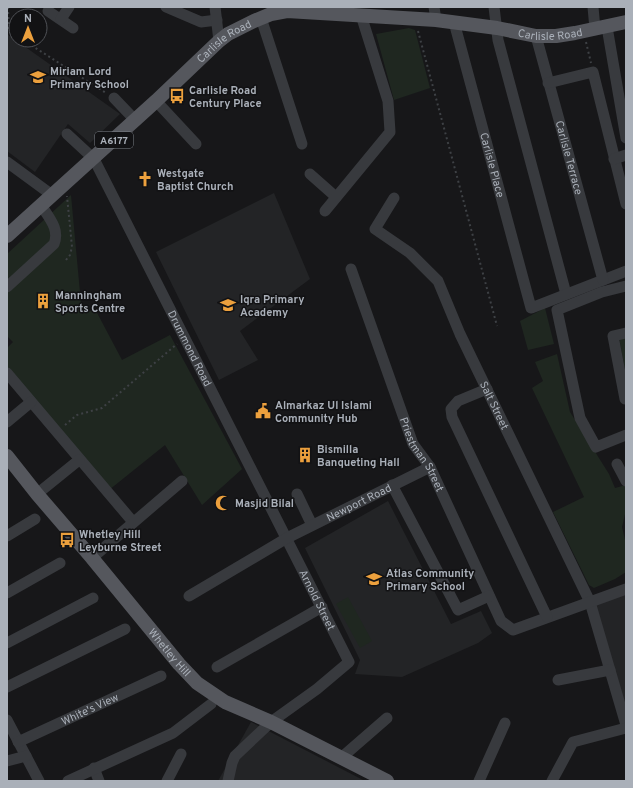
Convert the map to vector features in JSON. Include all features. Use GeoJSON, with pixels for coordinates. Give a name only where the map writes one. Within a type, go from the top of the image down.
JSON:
{"type":"FeatureCollection","features":[{"type":"Feature","properties":{"kind":"main road","name":"Carlisle Road"},"geometry":{"type":"LineString","coordinates":[[7,236],[57,190],[94,159],[220,41],[235,30],[271,14],[287,11],[415,18],[435,13],[454,22],[497,28],[536,36],[556,36],[626,22]]}},
{"type":"Feature","properties":{"kind":"main road","name":"Whetley Hill"},"geometry":{"type":"LineString","coordinates":[[7,456],[12,471],[37,494],[197,684],[225,702],[271,722],[387,781]]}},
{"type":"Feature","properties":{"kind":"street"},"geometry":{"type":"LineString","coordinates":[[61,19],[69,7]]}},
{"type":"Feature","properties":{"kind":"street"},"geometry":{"type":"LineString","coordinates":[[166,7],[201,22],[216,20]]}},
{"type":"Feature","properties":{"kind":"street"},"geometry":{"type":"LineString","coordinates":[[215,7],[220,41]]}},
{"type":"Feature","properties":{"kind":"street"},"geometry":{"type":"LineString","coordinates":[[494,7],[498,40],[566,294],[626,271]]}},
{"type":"Feature","properties":{"kind":"street"},"geometry":{"type":"LineString","coordinates":[[593,7],[595,29],[626,138]]}},
{"type":"Feature","properties":{"kind":"street"},"geometry":{"type":"LineString","coordinates":[[48,11],[73,28]]}},
{"type":"Feature","properties":{"kind":"street"},"geometry":{"type":"LineString","coordinates":[[325,211],[390,132],[388,101],[361,15]]}},
{"type":"Feature","properties":{"kind":"street"},"geometry":{"type":"LineString","coordinates":[[261,18],[302,144]]}},
{"type":"Feature","properties":{"kind":"street","name":"Carlisle Place"},"geometry":{"type":"LineString","coordinates":[[454,22],[531,308],[566,294]]}},
{"type":"Feature","properties":{"kind":"street","name":"Carlisle Terrace"},"geometry":{"type":"LineString","coordinates":[[536,36],[603,280]]}},
{"type":"Feature","properties":{"kind":"street"},"geometry":{"type":"LineString","coordinates":[[548,83],[593,72],[626,204]]}},
{"type":"Feature","properties":{"kind":"street"},"geometry":{"type":"LineString","coordinates":[[114,98],[135,120]]}},
{"type":"Feature","properties":{"kind":"street"},"geometry":{"type":"LineString","coordinates":[[156,101],[196,144]]}},
{"type":"Feature","properties":{"kind":"street"},"geometry":{"type":"LineString","coordinates":[[67,134],[94,159]]}},
{"type":"Feature","properties":{"kind":"street"},"geometry":{"type":"LineString","coordinates":[[614,159],[626,155]]}},
{"type":"Feature","properties":{"kind":"street","name":"Drummond Road"},"geometry":{"type":"LineString","coordinates":[[94,159],[287,538]]}},
{"type":"Feature","properties":{"kind":"street"},"geometry":{"type":"LineString","coordinates":[[7,162],[57,190]]}},
{"type":"Feature","properties":{"kind":"street"},"geometry":{"type":"LineString","coordinates":[[310,174],[336,197]]}},
{"type":"Feature","properties":{"kind":"street","name":"Salt Street"},"geometry":{"type":"LineString","coordinates":[[394,198],[375,228],[410,253],[438,281],[460,334],[590,602],[626,725]]}},
{"type":"Feature","properties":{"kind":"street"},"geometry":{"type":"LineString","coordinates":[[7,286],[54,244],[57,237],[56,231],[41,205]]}},
{"type":"Feature","properties":{"kind":"street","name":"Priestman Street"},"geometry":{"type":"LineString","coordinates":[[351,269],[413,444],[430,467],[490,596],[500,621],[513,630],[547,617]]}},
{"type":"Feature","properties":{"kind":"street"},"geometry":{"type":"LineString","coordinates":[[626,286],[602,292],[557,310],[580,418],[591,440],[596,447],[626,435]]}},
{"type":"Feature","properties":{"kind":"street"},"geometry":{"type":"LineString","coordinates":[[626,334],[613,336],[626,401]]}},
{"type":"Feature","properties":{"kind":"street"},"geometry":{"type":"LineString","coordinates":[[7,373],[133,522]]}},
{"type":"Feature","properties":{"kind":"street"},"geometry":{"type":"LineString","coordinates":[[487,389],[458,401],[452,409],[452,418],[547,617],[626,589]]}},
{"type":"Feature","properties":{"kind":"street"},"geometry":{"type":"LineString","coordinates":[[7,422],[30,402]]}},
{"type":"Feature","properties":{"kind":"street"},"geometry":{"type":"LineString","coordinates":[[37,494],[79,460]]}},
{"type":"Feature","properties":{"kind":"street"},"geometry":{"type":"LineString","coordinates":[[617,464],[626,481]]}},
{"type":"Feature","properties":{"kind":"street","name":"Newport Road"},"geometry":{"type":"LineString","coordinates":[[189,596],[287,538],[430,467]]}},
{"type":"Feature","properties":{"kind":"street"},"geometry":{"type":"LineString","coordinates":[[92,558],[182,481]]}},
{"type":"Feature","properties":{"kind":"street"},"geometry":{"type":"LineString","coordinates":[[392,485],[458,610],[490,596]]}},
{"type":"Feature","properties":{"kind":"street"},"geometry":{"type":"LineString","coordinates":[[297,494],[312,525]]}},
{"type":"Feature","properties":{"kind":"street"},"geometry":{"type":"LineString","coordinates":[[7,536],[35,519]]}},
{"type":"Feature","properties":{"kind":"street","name":"Arnold Street"},"geometry":{"type":"LineString","coordinates":[[271,722],[317,689],[349,662],[287,538]]}},
{"type":"Feature","properties":{"kind":"street"},"geometry":{"type":"LineString","coordinates":[[7,593],[60,563]]}},
{"type":"Feature","properties":{"kind":"street"},"geometry":{"type":"LineString","coordinates":[[7,643],[93,598]]}},
{"type":"Feature","properties":{"kind":"street"},"geometry":{"type":"LineString","coordinates":[[217,667],[322,607]]}},
{"type":"Feature","properties":{"kind":"street"},"geometry":{"type":"LineString","coordinates":[[7,687],[125,629]]}},
{"type":"Feature","properties":{"kind":"street"},"geometry":{"type":"LineString","coordinates":[[558,680],[610,670]]}},
{"type":"Feature","properties":{"kind":"street","name":"White's View"},"geometry":{"type":"LineString","coordinates":[[18,742],[161,676]]}},
{"type":"Feature","properties":{"kind":"street"},"geometry":{"type":"LineString","coordinates":[[68,781],[173,733],[211,704]]}},
{"type":"Feature","properties":{"kind":"street"},"geometry":{"type":"LineString","coordinates":[[342,758],[388,718]]}},
{"type":"Feature","properties":{"kind":"street"},"geometry":{"type":"LineString","coordinates":[[7,721],[39,781]]}},
{"type":"Feature","properties":{"kind":"street"},"geometry":{"type":"LineString","coordinates":[[228,781],[235,756],[271,722]]}},
{"type":"Feature","properties":{"kind":"street"},"geometry":{"type":"LineString","coordinates":[[479,781],[505,722]]}},
{"type":"Feature","properties":{"kind":"street"},"geometry":{"type":"LineString","coordinates":[[552,781],[573,742],[626,728]]}},
{"type":"Feature","properties":{"kind":"street"},"geometry":{"type":"LineString","coordinates":[[167,781],[181,754]]}},
{"type":"Feature","properties":{"kind":"street"},"geometry":{"type":"LineString","coordinates":[[7,761],[26,756]]}},
{"type":"Feature","properties":{"kind":"street"},"geometry":{"type":"LineString","coordinates":[[94,768],[99,781]]}},
{"type":"Feature","properties":{"kind":"path"},"geometry":{"type":"LineString","coordinates":[[415,18],[497,326]]}},
{"type":"Feature","properties":{"kind":"path"},"geometry":{"type":"LineString","coordinates":[[593,72],[595,29]]}},
{"type":"Feature","properties":{"kind":"path"},"geometry":{"type":"LineString","coordinates":[[36,48],[114,98]]}},
{"type":"Feature","properties":{"kind":"path"},"geometry":{"type":"LineString","coordinates":[[57,190],[68,198],[72,246],[70,255],[66,260]]}},
{"type":"Feature","properties":{"kind":"path"},"geometry":{"type":"LineString","coordinates":[[57,432],[77,415],[102,408],[178,344],[176,339],[183,336]]}},
{"type":"Feature","properties":{"kind":"shaded area"},"geometry":{"type":"Polygon","coordinates":[[[409,28],[415,30],[430,88],[394,100],[376,34],[409,28]]]}},
{"type":"Feature","properties":{"kind":"shaded area","name":"Miriam Lord Primary School"},"geometry":{"type":"Polygon","coordinates":[[[7,34],[8,48],[27,48],[120,114],[90,143],[68,124],[35,172],[7,151],[7,34]]]}},
{"type":"Feature","properties":{"kind":"shaded area","name":"Iqra Primary Academy"},"geometry":{"type":"Polygon","coordinates":[[[274,193],[310,279],[240,331],[258,360],[219,380],[156,252],[274,193]]]}},
{"type":"Feature","properties":{"kind":"shaded area"},"geometry":{"type":"Polygon","coordinates":[[[71,195],[82,314],[95,309],[122,360],[170,335],[242,469],[202,505],[165,445],[109,490],[7,367],[7,348],[13,342],[7,336],[7,254],[71,195]]]}},
{"type":"Feature","properties":{"kind":"shaded area"},"geometry":{"type":"Polygon","coordinates":[[[545,308],[554,344],[528,350],[520,321],[545,308]]]}},
{"type":"Feature","properties":{"kind":"shaded area"},"geometry":{"type":"Polygon","coordinates":[[[626,337],[626,375],[619,338],[626,337]]]}},
{"type":"Feature","properties":{"kind":"shaded area"},"geometry":{"type":"Polygon","coordinates":[[[557,354],[570,412],[609,474],[615,488],[626,485],[626,510],[622,527],[626,544],[626,572],[615,579],[594,588],[589,585],[553,512],[584,497],[532,388],[543,381],[535,362],[557,354]]]}},
{"type":"Feature","properties":{"kind":"shaded area","name":"Atlas Community Primary School"},"geometry":{"type":"Polygon","coordinates":[[[388,501],[451,624],[481,611],[492,633],[478,643],[402,677],[355,674],[360,660],[305,548],[388,501]]]}},
{"type":"Feature","properties":{"kind":"shaded area"},"geometry":{"type":"Polygon","coordinates":[[[626,594],[626,714],[595,605],[626,594]]]}},
{"type":"Feature","properties":{"kind":"shaded area"},"geometry":{"type":"Polygon","coordinates":[[[348,597],[372,641],[360,648],[336,604],[348,597]]]}},
{"type":"Feature","properties":{"kind":"shaded area"},"geometry":{"type":"Polygon","coordinates":[[[251,722],[365,781],[218,781],[251,722]]]}},
{"type":"Feature","properties":{"kind":"place","name":"Miriam Lord Primary School"},"geometry":{"type":"Point","coordinates":[38,77]}},
{"type":"Feature","properties":{"kind":"place","name":"Carlisle Road Century Place"},"geometry":{"type":"Point","coordinates":[177,96]}},
{"type":"Feature","properties":{"kind":"place","name":"Westgate Baptist Church"},"geometry":{"type":"Point","coordinates":[145,179]}},
{"type":"Feature","properties":{"kind":"place","name":"Manningham Sports Centre"},"geometry":{"type":"Point","coordinates":[43,301]}},
{"type":"Feature","properties":{"kind":"place","name":"Iqra Primary Academy"},"geometry":{"type":"Point","coordinates":[228,305]}},
{"type":"Feature","properties":{"kind":"place","name":"Almarkaz Ul Islami Community Hub"},"geometry":{"type":"Point","coordinates":[263,411]}},
{"type":"Feature","properties":{"kind":"place","name":"Bismilla Banqueting Hall"},"geometry":{"type":"Point","coordinates":[305,455]}},
{"type":"Feature","properties":{"kind":"place","name":"Masjid Bilal"},"geometry":{"type":"Point","coordinates":[223,503]}},
{"type":"Feature","properties":{"kind":"place","name":"Whetley Hill Leyburne Street"},"geometry":{"type":"Point","coordinates":[67,540]}},
{"type":"Feature","properties":{"kind":"place","name":"Atlas Community Primary School"},"geometry":{"type":"Point","coordinates":[374,579]}}]}
